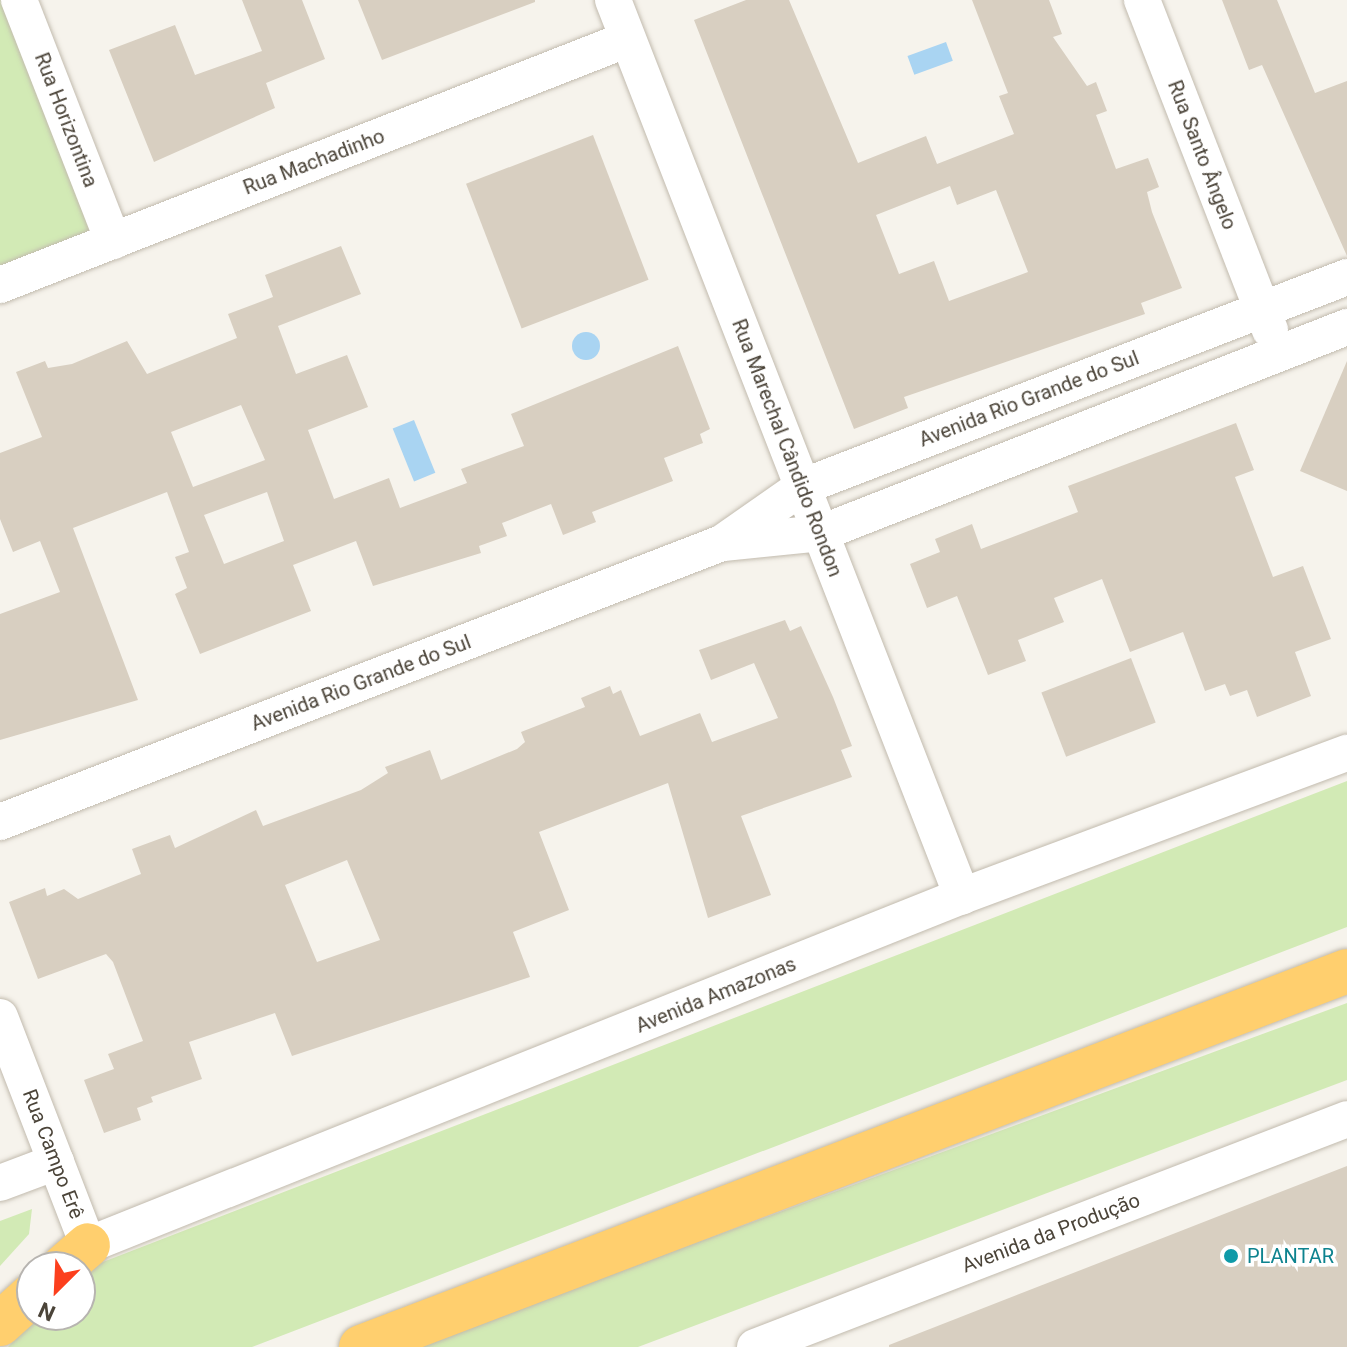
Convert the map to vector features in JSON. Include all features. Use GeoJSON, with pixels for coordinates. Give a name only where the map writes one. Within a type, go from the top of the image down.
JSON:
{"type":"FeatureCollection","features":[{"type":"Feature","properties":{"kind":"highway"},"geometry":{"type":"LineString","coordinates":[[361,1347],[1347,971]]}},
{"type":"Feature","properties":{"kind":"highway"},"geometry":{"type":"LineString","coordinates":[[0,1324],[16,1310]]}},
{"type":"Feature","properties":{"kind":"street","name":"Rua Horizontina"},"geometry":{"type":"LineString","coordinates":[[19,0],[113,241]]}},
{"type":"Feature","properties":{"kind":"street","name":"Rua Marechal Cândido Rondon"},"geometry":{"type":"LineString","coordinates":[[613,0],[962,896]]}},
{"type":"Feature","properties":{"kind":"street","name":"Rua Santo Ângelo"},"geometry":{"type":"LineString","coordinates":[[1142,0],[1279,354]]}},
{"type":"Feature","properties":{"kind":"street","name":"Rua Machadinho"},"geometry":{"type":"LineString","coordinates":[[0,285],[628,39]]}},
{"type":"Feature","properties":{"kind":"street","name":"Avenida Rio Grande do Sul"},"geometry":{"type":"LineString","coordinates":[[0,822],[722,543],[802,487],[1347,277]]}},
{"type":"Feature","properties":{"kind":"street","name":"Avenida Rio Grande do Sul"},"geometry":{"type":"LineString","coordinates":[[722,543],[821,533],[1347,327]]}},
{"type":"Feature","properties":{"kind":"street","name":"Avenida Amazonas"},"geometry":{"type":"LineString","coordinates":[[88,1251],[962,896],[1347,753]]}},
{"type":"Feature","properties":{"kind":"street","name":"Rua Campo Erê"},"geometry":{"type":"LineString","coordinates":[[0,1017],[56,1162],[75,1251]]}},
{"type":"Feature","properties":{"kind":"street","name":"Avenida da Produção"},"geometry":{"type":"LineString","coordinates":[[755,1347],[1347,1119]]}},
{"type":"Feature","properties":{"kind":"street"},"geometry":{"type":"LineString","coordinates":[[0,1183],[56,1162]]}},
{"type":"Feature","properties":{"kind":"green space"},"geometry":{"type":"Polygon","coordinates":[[[0,0],[10,0],[101,236],[0,275],[0,0]]]}},
{"type":"Feature","properties":{"kind":"green space"},"geometry":{"type":"Polygon","coordinates":[[[1347,781],[1347,927],[252,1347],[8,1347],[23,1331],[96,1331],[96,1265],[1347,781]]]}},
{"type":"Feature","properties":{"kind":"green space"},"geometry":{"type":"Polygon","coordinates":[[[1347,1003],[1347,1080],[638,1347],[413,1347],[1347,1003]]]}},
{"type":"Feature","properties":{"kind":"green space"},"geometry":{"type":"Polygon","coordinates":[[[32,1209],[29,1234],[0,1266],[0,1221],[32,1209]]]}},
{"type":"Feature","properties":{"kind":"water"},"geometry":{"type":"Polygon","coordinates":[[[946,42],[953,61],[914,75],[907,56],[946,42]]]}},
{"type":"Feature","properties":{"kind":"water"},"geometry":{"type":"Polygon","coordinates":[[[586,332],[596,336],[600,346],[596,356],[586,360],[576,356],[572,346],[576,336],[586,332]]]}},
{"type":"Feature","properties":{"kind":"water"},"geometry":{"type":"Polygon","coordinates":[[[414,420],[435,473],[414,481],[393,429],[414,420]]]}},
{"type":"Feature","properties":{"kind":"building"},"geometry":{"type":"Polygon","coordinates":[[[242,0],[302,0],[325,59],[266,83],[275,108],[154,162],[109,50],[175,25],[195,75],[262,51],[242,0]]]}},
{"type":"Feature","properties":{"kind":"building"},"geometry":{"type":"Polygon","coordinates":[[[358,0],[535,0],[535,2],[382,60],[358,0]]]}},
{"type":"Feature","properties":{"kind":"building"},"geometry":{"type":"Polygon","coordinates":[[[746,0],[789,0],[858,163],[926,136],[937,164],[1014,134],[999,96],[1008,93],[972,0],[1049,0],[1062,34],[1053,37],[1087,86],[1096,82],[1107,111],[1096,115],[1116,169],[1148,158],[1159,187],[1147,192],[1152,212],[1182,288],[1141,303],[1145,314],[904,397],[908,408],[854,429],[694,20],[746,0]],[[950,186],[876,215],[899,274],[934,261],[949,301],[1028,272],[996,190],[957,205],[950,186]]]}},
{"type":"Feature","properties":{"kind":"building"},"geometry":{"type":"Polygon","coordinates":[[[1222,0],[1277,0],[1315,93],[1347,81],[1347,256],[1262,65],[1249,70],[1222,0]]]}},
{"type":"Feature","properties":{"kind":"building"},"geometry":{"type":"Polygon","coordinates":[[[593,135],[649,280],[522,328],[466,184],[593,135]]]}},
{"type":"Feature","properties":{"kind":"building"},"geometry":{"type":"Polygon","coordinates":[[[341,246],[361,294],[278,326],[296,374],[347,355],[368,407],[308,430],[334,499],[389,478],[400,508],[467,483],[461,469],[524,446],[511,414],[678,346],[710,429],[700,434],[703,443],[664,458],[673,481],[592,512],[596,522],[563,535],[551,504],[502,523],[507,536],[479,546],[481,553],[373,586],[356,541],[293,565],[311,611],[200,654],[175,594],[187,588],[175,557],[189,552],[167,492],[73,528],[138,700],[0,740],[0,614],[60,592],[40,541],[13,552],[0,519],[0,453],[42,437],[16,372],[45,361],[48,368],[72,364],[127,341],[147,374],[237,338],[228,314],[273,297],[265,275],[341,246]],[[241,405],[171,432],[193,487],[265,460],[241,405]],[[267,492],[204,515],[224,564],[284,541],[267,492]]]}},
{"type":"Feature","properties":{"kind":"building"},"geometry":{"type":"Polygon","coordinates":[[[1347,361],[1347,491],[1300,471],[1347,361]]]}},
{"type":"Feature","properties":{"kind":"building"},"geometry":{"type":"Polygon","coordinates":[[[1236,423],[1254,470],[1235,477],[1273,577],[1303,566],[1331,639],[1295,652],[1311,696],[1257,717],[1247,690],[1230,696],[1225,684],[1205,691],[1183,632],[1130,652],[1102,579],[1054,598],[1064,622],[1018,640],[1026,661],[988,675],[957,596],[927,608],[910,564],[940,552],[935,539],[972,524],[981,549],[1078,512],[1068,486],[1236,423]]]}},
{"type":"Feature","properties":{"kind":"building"},"geometry":{"type":"Polygon","coordinates":[[[785,620],[790,631],[801,626],[852,746],[841,750],[852,777],[741,816],[771,895],[708,918],[668,783],[539,832],[569,910],[513,932],[530,977],[292,1056],[275,1013],[189,1042],[202,1079],[151,1097],[153,1102],[137,1108],[141,1120],[104,1133],[84,1080],[114,1069],[108,1054],[143,1041],[113,962],[106,954],[38,979],[9,902],[45,888],[47,896],[64,889],[78,899],[141,874],[132,849],[170,835],[175,848],[256,810],[263,826],[361,790],[388,773],[385,767],[430,750],[441,780],[517,749],[525,742],[521,732],[585,707],[581,698],[610,686],[613,694],[621,690],[640,736],[700,713],[712,742],[778,718],[754,663],[711,680],[699,650],[785,620]],[[347,860],[285,885],[317,962],[380,940],[347,860]]]}},
{"type":"Feature","properties":{"kind":"building"},"geometry":{"type":"Polygon","coordinates":[[[1131,658],[1156,722],[1066,757],[1041,692],[1131,658]]]}},
{"type":"Feature","properties":{"kind":"building","name":"PLANTAR"},"geometry":{"type":"Polygon","coordinates":[[[1347,1166],[1347,1347],[889,1347],[889,1345],[1347,1166]]]}},
{"type":"Feature","properties":{"kind":"place","name":"PLANTAR"},"geometry":{"type":"Point","coordinates":[1231,1256]}}]}
